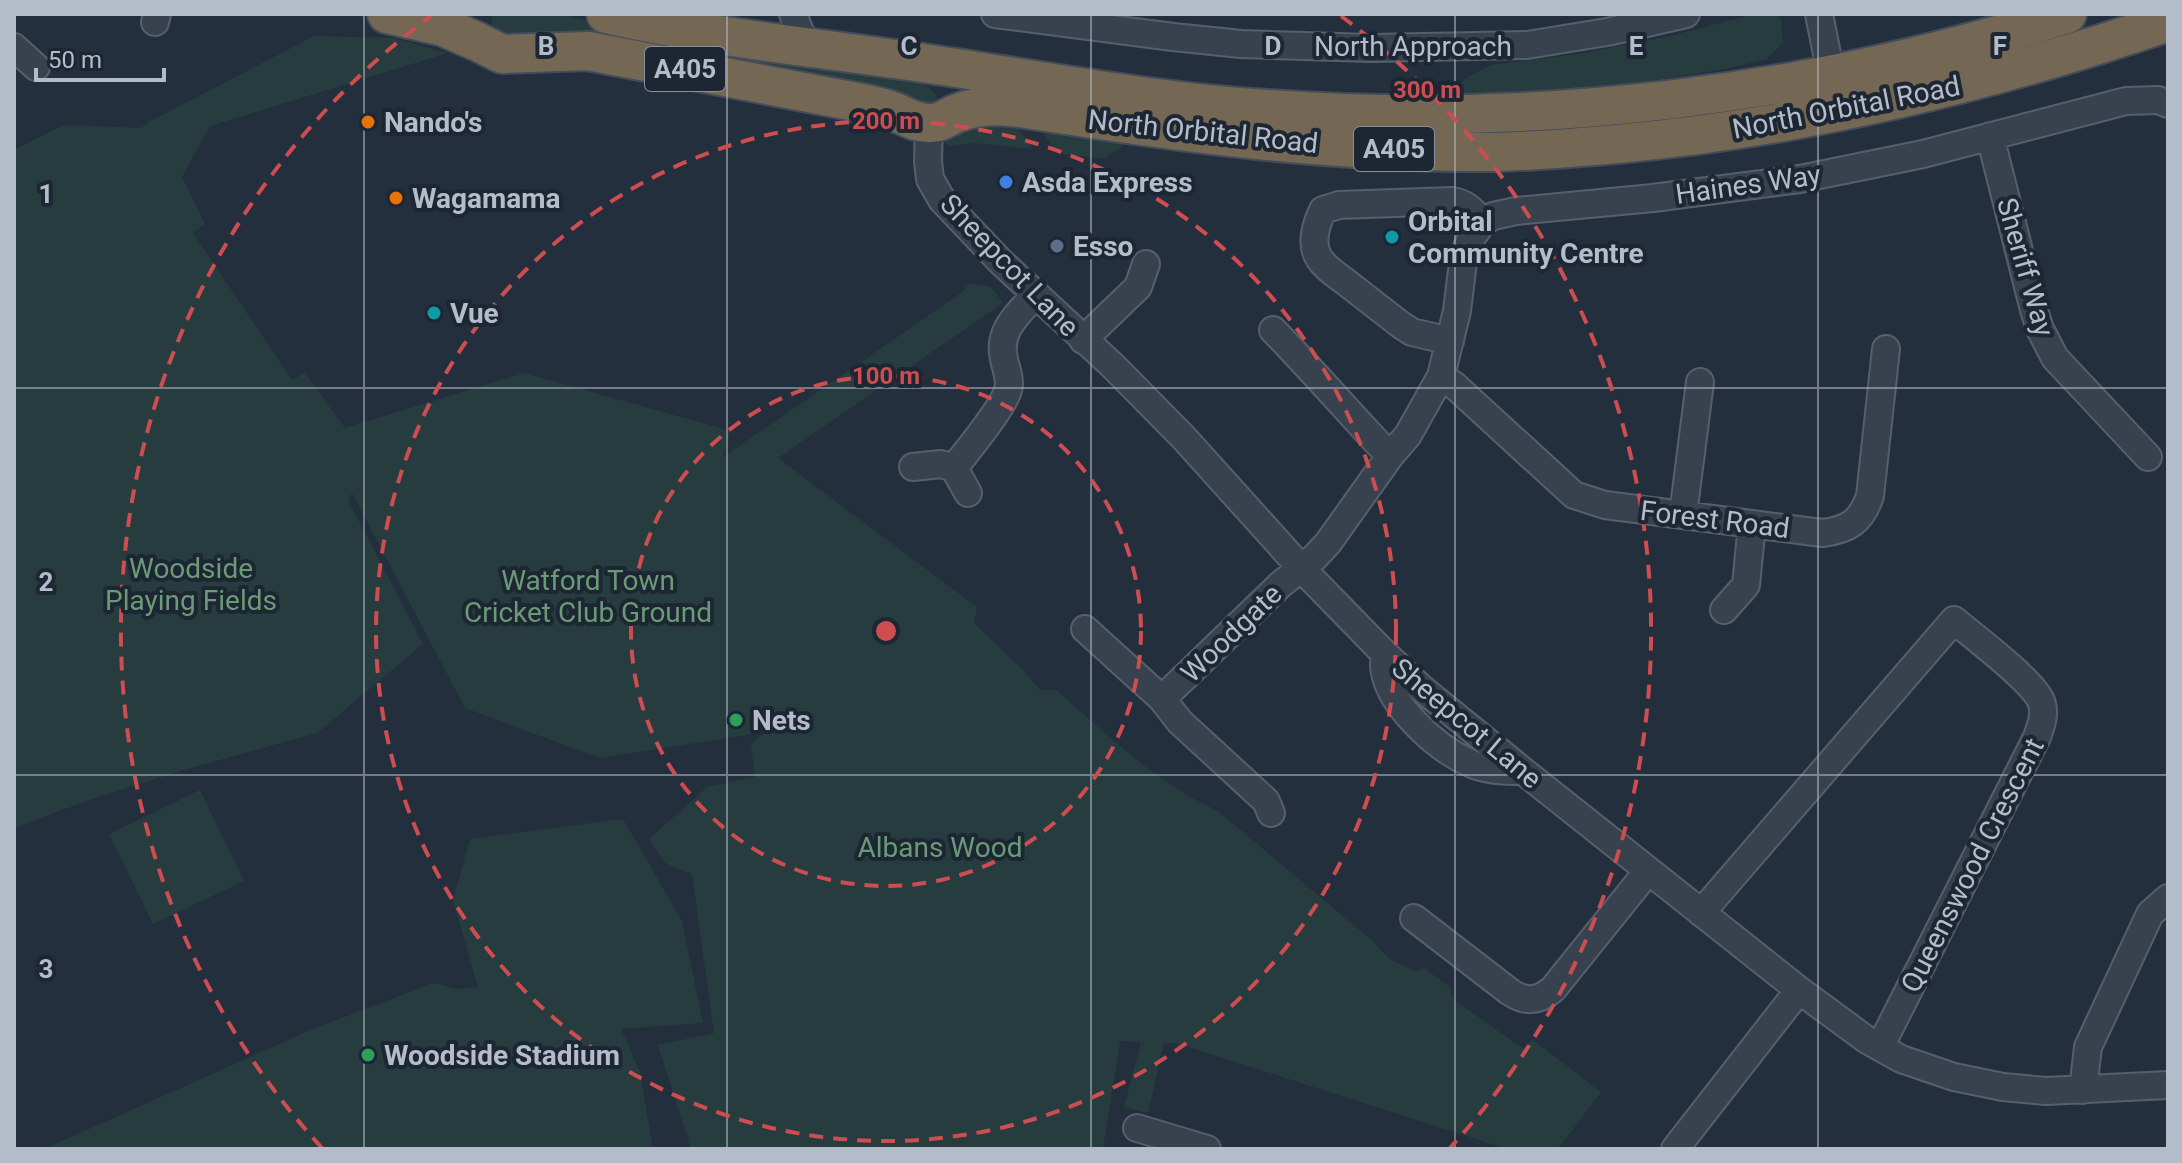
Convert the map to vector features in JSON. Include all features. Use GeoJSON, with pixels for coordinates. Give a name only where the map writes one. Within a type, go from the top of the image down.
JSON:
{"type":"FeatureCollection","features":[{"type":"Feature","properties":{"kind":"highway","name":"A405"},"geometry":{"type":"LineString","coordinates":[[387,14],[444,27],[478,28],[502,54],[588,51],[867,104],[911,120],[941,119]]}},
{"type":"Feature","properties":{"kind":"highway","name":"North Orbital Road"},"geometry":{"type":"LineString","coordinates":[[606,14],[810,48],[1072,86],[1264,109],[1449,115],[1561,110],[1700,96],[1831,74],[2019,30],[2067,14]]}},
{"type":"Feature","properties":{"kind":"highway","name":"North Orbital Road"},"geometry":{"type":"LineString","coordinates":[[941,119],[970,109],[996,105],[1270,140],[1369,148],[1483,152],[1548,150],[1670,139],[1838,113],[2022,69],[2168,22]]}},
{"type":"Feature","properties":{"kind":"highway"},"geometry":{"type":"LineString","coordinates":[[929,64],[951,95],[941,119]]}},
{"type":"Feature","properties":{"kind":"street"},"geometry":{"type":"LineString","coordinates":[[701,31],[737,14]]}},
{"type":"Feature","properties":{"kind":"street"},"geometry":{"type":"LineString","coordinates":[[793,14],[810,48]]}},
{"type":"Feature","properties":{"kind":"street","name":"North Approach"},"geometry":{"type":"LineString","coordinates":[[995,14],[1173,26],[1241,44],[1372,48],[1527,45],[1607,32],[1686,14]]}},
{"type":"Feature","properties":{"kind":"street"},"geometry":{"type":"LineString","coordinates":[[1819,14],[1838,113]]}},
{"type":"Feature","properties":{"kind":"street"},"geometry":{"type":"LineString","coordinates":[[14,47],[36,67]]}},
{"type":"Feature","properties":{"kind":"street","name":"Haines Way"},"geometry":{"type":"LineString","coordinates":[[1483,222],[1493,216],[1516,211],[1653,198],[1800,179],[1923,154],[2126,101],[2158,100],[2168,104]]}},
{"type":"Feature","properties":{"kind":"street","name":"Sheepcot Lane"},"geometry":{"type":"LineString","coordinates":[[941,119],[928,161],[930,179],[942,200],[1035,295],[1113,366],[1184,438],[1302,569],[1420,687],[1701,913],[1867,1040],[1901,1059],[1965,1079],[2046,1091],[2168,1085]]}},
{"type":"Feature","properties":{"kind":"street","name":"Sheriff Way"},"geometry":{"type":"LineString","coordinates":[[1990,136],[2034,310],[2045,341],[2055,358],[2148,457]]}},
{"type":"Feature","properties":{"kind":"street"},"geometry":{"type":"LineString","coordinates":[[1302,569],[1328,543],[1408,435],[1441,376],[1450,341],[1457,311],[1464,254],[1483,222],[1470,208],[1452,201],[1339,205],[1323,210],[1315,240],[1319,258],[1329,269],[1412,332],[1450,341]]}},
{"type":"Feature","properties":{"kind":"street"},"geometry":{"type":"LineString","coordinates":[[1083,340],[1138,287],[1146,264]]}},
{"type":"Feature","properties":{"kind":"street"},"geometry":{"type":"LineString","coordinates":[[954,468],[1005,397],[1009,383],[1003,354],[1004,335],[1035,295]]}},
{"type":"Feature","properties":{"kind":"street"},"geometry":{"type":"LineString","coordinates":[[1273,330],[1390,456]]}},
{"type":"Feature","properties":{"kind":"street","name":"Forest Road"},"geometry":{"type":"LineString","coordinates":[[1441,376],[1574,495],[1605,505],[1822,533],[1844,529],[1860,517],[1870,496],[1886,349]]}},
{"type":"Feature","properties":{"kind":"street"},"geometry":{"type":"LineString","coordinates":[[1683,515],[1700,382]]}},
{"type":"Feature","properties":{"kind":"street"},"geometry":{"type":"LineString","coordinates":[[913,467],[927,464],[954,468]]}},
{"type":"Feature","properties":{"kind":"street"},"geometry":{"type":"LineString","coordinates":[[954,468],[968,493]]}},
{"type":"Feature","properties":{"kind":"street"},"geometry":{"type":"LineString","coordinates":[[1724,610],[1746,585],[1752,524]]}},
{"type":"Feature","properties":{"kind":"street","name":"Woodgate"},"geometry":{"type":"LineString","coordinates":[[1162,699],[1281,584],[1302,569]]}},
{"type":"Feature","properties":{"kind":"street","name":"Queenswood Crescent"},"geometry":{"type":"LineString","coordinates":[[1701,913],[1947,614],[2029,684],[2043,704],[2042,722],[1880,1047]]}},
{"type":"Feature","properties":{"kind":"street","name":"Woodgate"},"geometry":{"type":"LineString","coordinates":[[1085,629],[1266,801],[1271,813]]}},
{"type":"Feature","properties":{"kind":"street"},"geometry":{"type":"LineString","coordinates":[[1414,918],[1520,999],[1537,999],[1553,989],[1648,871]]}},
{"type":"Feature","properties":{"kind":"street"},"geometry":{"type":"LineString","coordinates":[[2083,1090],[2088,1047],[2150,914],[2168,898]]}},
{"type":"Feature","properties":{"kind":"street"},"geometry":{"type":"LineString","coordinates":[[1675,1149],[1799,990]]}},
{"type":"Feature","properties":{"kind":"street"},"geometry":{"type":"LineString","coordinates":[[1137,1128],[1207,1149]]}},
{"type":"Feature","properties":{"kind":"green space"},"geometry":{"type":"Polygon","coordinates":[[[492,14],[562,14],[606,25],[604,40],[519,42],[492,29],[492,14]]]}},
{"type":"Feature","properties":{"kind":"green space"},"geometry":{"type":"Polygon","coordinates":[[[1754,14],[1776,14],[1781,19],[1783,42],[1767,59],[1726,69],[1557,95],[1460,96],[1457,92],[1466,78],[1491,65],[1583,53],[1670,36],[1754,14]]]}},
{"type":"Feature","properties":{"kind":"green space"},"geometry":{"type":"Polygon","coordinates":[[[314,36],[394,38],[448,53],[210,126],[182,177],[205,224],[193,233],[292,380],[305,373],[345,428],[524,373],[731,431],[723,457],[961,293],[970,283],[991,287],[1003,303],[778,458],[977,607],[974,623],[1040,690],[1056,690],[1153,772],[1195,800],[1218,811],[1389,958],[1416,971],[1424,968],[1450,987],[1453,999],[1524,1049],[1532,1039],[1601,1092],[1558,1149],[1507,1149],[1176,1043],[1164,1043],[1148,1113],[1124,1107],[1141,1042],[1120,1041],[1103,1149],[691,1149],[658,1045],[714,1033],[692,874],[665,863],[649,839],[707,787],[755,777],[751,744],[766,732],[600,758],[465,708],[352,493],[348,500],[423,644],[317,733],[187,769],[14,828],[14,150],[64,125],[141,128],[314,36]]]}},
{"type":"Feature","properties":{"kind":"green space"},"geometry":{"type":"Polygon","coordinates":[[[649,39],[786,56],[819,69],[922,83],[935,93],[937,99],[934,109],[647,53],[649,39]]]}},
{"type":"Feature","properties":{"kind":"green space"},"geometry":{"type":"Polygon","coordinates":[[[969,120],[1013,122],[1033,149],[974,143],[945,144],[950,135],[969,120]]]}},
{"type":"Feature","properties":{"kind":"green space"},"geometry":{"type":"Polygon","coordinates":[[[1037,125],[1132,139],[1105,159],[1057,153],[1037,125]]]}},
{"type":"Feature","properties":{"kind":"green space"},"geometry":{"type":"Polygon","coordinates":[[[200,790],[244,881],[153,924],[109,834],[200,790]]]}},
{"type":"Feature","properties":{"kind":"green space"},"geometry":{"type":"Polygon","coordinates":[[[623,819],[682,921],[703,1023],[621,1029],[640,1072],[653,1149],[44,1149],[313,1029],[433,983],[457,989],[478,987],[453,900],[470,839],[623,819]]]}},
{"type":"Feature","properties":{"kind":"place","name":"Nando's"},"geometry":{"type":"Point","coordinates":[368,122]}},
{"type":"Feature","properties":{"kind":"place","name":"Asda Express"},"geometry":{"type":"Point","coordinates":[1006,182]}},
{"type":"Feature","properties":{"kind":"place","name":"Wagamama"},"geometry":{"type":"Point","coordinates":[396,198]}},
{"type":"Feature","properties":{"kind":"place","name":"Orbital Community Centre"},"geometry":{"type":"Point","coordinates":[1392,237]}},
{"type":"Feature","properties":{"kind":"place","name":"Esso"},"geometry":{"type":"Point","coordinates":[1057,246]}},
{"type":"Feature","properties":{"kind":"place","name":"Vue"},"geometry":{"type":"Point","coordinates":[434,313]}},
{"type":"Feature","properties":{"kind":"place","name":"Nets"},"geometry":{"type":"Point","coordinates":[736,720]}},
{"type":"Feature","properties":{"kind":"place","name":"Woodside Stadium"},"geometry":{"type":"Point","coordinates":[368,1055]}},
{"type":"Feature","properties":{"kind":"park label","name":"Woodside Playing Fields"},"geometry":{"type":"Point","coordinates":[191,584]}},
{"type":"Feature","properties":{"kind":"park label","name":"Watford Town Cricket Club Ground"},"geometry":{"type":"Point","coordinates":[588,596]}},
{"type":"Feature","properties":{"kind":"park label","name":"Albans Wood"},"geometry":{"type":"Point","coordinates":[940,847]}}]}
